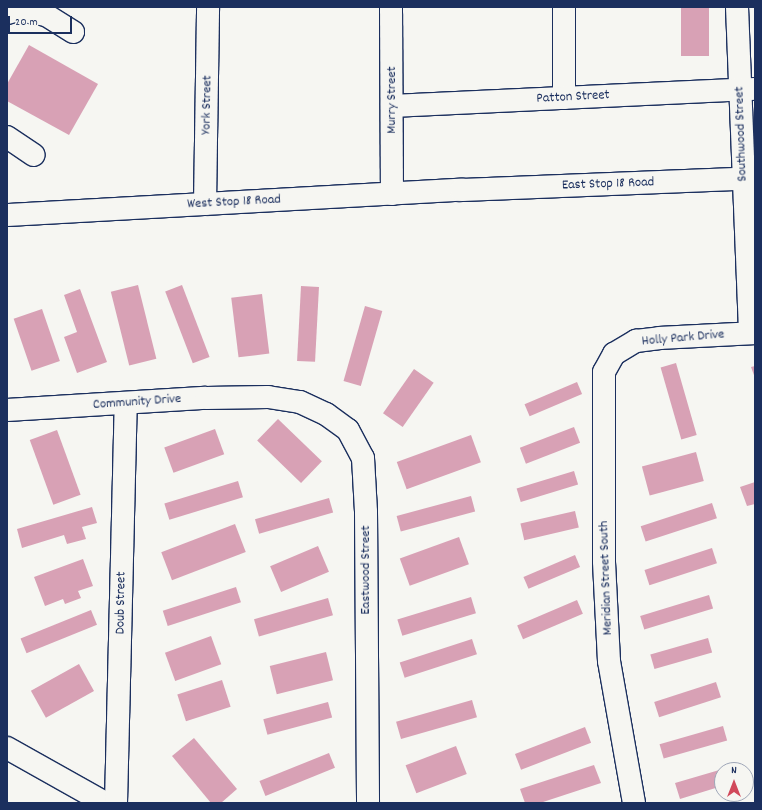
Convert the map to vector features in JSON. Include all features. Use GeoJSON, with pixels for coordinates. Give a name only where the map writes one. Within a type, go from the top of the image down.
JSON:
{"type":"FeatureCollection","features":[{"type":"Feature","properties":{"kind":"street","name":"York Street"},"geometry":{"type":"LineString","coordinates":[[205,204],[208,7]]}},
{"type":"Feature","properties":{"kind":"street","name":"Murry Street"},"geometry":{"type":"LineString","coordinates":[[391,7],[392,194]]}},
{"type":"Feature","properties":{"kind":"street"},"geometry":{"type":"LineString","coordinates":[[564,7],[564,98]]}},
{"type":"Feature","properties":{"kind":"street","name":"Southwood Street"},"geometry":{"type":"LineString","coordinates":[[737,7],[747,89],[753,333]]}},
{"type":"Feature","properties":{"kind":"street"},"geometry":{"type":"LineString","coordinates":[[7,13],[18,10],[46,15],[73,32]]}},
{"type":"Feature","properties":{"kind":"street","name":"Patton Street"},"geometry":{"type":"LineString","coordinates":[[392,106],[747,89]]}},
{"type":"Feature","properties":{"kind":"street"},"geometry":{"type":"LineString","coordinates":[[7,137],[34,155]]}},
{"type":"Feature","properties":{"kind":"street","name":"East Stop 18 Road"},"geometry":{"type":"LineString","coordinates":[[461,190],[749,178]]}},
{"type":"Feature","properties":{"kind":"street","name":"West Stop 18 Road"},"geometry":{"type":"LineString","coordinates":[[7,215],[461,190]]}},
{"type":"Feature","properties":{"kind":"street","name":"Holly Park Drive"},"geometry":{"type":"LineString","coordinates":[[614,354],[636,342],[660,338],[753,333]]}},
{"type":"Feature","properties":{"kind":"street","name":"Meridian Street South"},"geometry":{"type":"LineString","coordinates":[[614,354],[604,372],[604,561],[609,661],[634,803]]}},
{"type":"Feature","properties":{"kind":"street","name":"Community Drive"},"geometry":{"type":"LineString","coordinates":[[7,410],[206,398],[268,397]]}},
{"type":"Feature","properties":{"kind":"street","name":"Eastwood Street"},"geometry":{"type":"LineString","coordinates":[[268,397],[300,402],[326,414],[348,430],[363,458],[366,512],[368,803]]}},
{"type":"Feature","properties":{"kind":"street","name":"Doub Street"},"geometry":{"type":"LineString","coordinates":[[116,803],[126,404]]}},
{"type":"Feature","properties":{"kind":"street"},"geometry":{"type":"LineString","coordinates":[[7,748],[105,803]]}},
{"type":"Feature","properties":{"kind":"building"},"geometry":{"type":"Polygon","coordinates":[[[681,7],[709,7],[709,56],[681,56],[681,7]]]}},
{"type":"Feature","properties":{"kind":"building"},"geometry":{"type":"Polygon","coordinates":[[[29,45],[98,84],[69,135],[7,101],[7,84],[29,45]]]}},
{"type":"Feature","properties":{"kind":"building"},"geometry":{"type":"Polygon","coordinates":[[[138,285],[156,359],[129,366],[111,292],[138,285]]]}},
{"type":"Feature","properties":{"kind":"building"},"geometry":{"type":"Polygon","coordinates":[[[182,285],[210,357],[193,363],[165,291],[182,285]]]}},
{"type":"Feature","properties":{"kind":"building"},"geometry":{"type":"Polygon","coordinates":[[[301,286],[319,287],[315,362],[297,361],[301,286]]]}},
{"type":"Feature","properties":{"kind":"building"},"geometry":{"type":"Polygon","coordinates":[[[80,289],[107,362],[77,373],[64,337],[77,332],[64,295],[80,289]]]}},
{"type":"Feature","properties":{"kind":"building"},"geometry":{"type":"Polygon","coordinates":[[[262,294],[269,354],[239,357],[231,298],[262,294]]]}},
{"type":"Feature","properties":{"kind":"building"},"geometry":{"type":"Polygon","coordinates":[[[365,306],[382,311],[361,386],[344,381],[365,306]]]}},
{"type":"Feature","properties":{"kind":"building"},"geometry":{"type":"Polygon","coordinates":[[[42,309],[60,361],[32,371],[14,319],[42,309]]]}},
{"type":"Feature","properties":{"kind":"building"},"geometry":{"type":"Polygon","coordinates":[[[676,363],[697,435],[681,440],[661,367],[676,363]]]}},
{"type":"Feature","properties":{"kind":"building"},"geometry":{"type":"Polygon","coordinates":[[[755,366],[755,378],[751,367],[755,366]]]}},
{"type":"Feature","properties":{"kind":"building"},"geometry":{"type":"Polygon","coordinates":[[[414,369],[434,383],[403,427],[383,413],[414,369]]]}},
{"type":"Feature","properties":{"kind":"building"},"geometry":{"type":"Polygon","coordinates":[[[577,382],[582,394],[530,416],[525,404],[577,382]]]}},
{"type":"Feature","properties":{"kind":"building"},"geometry":{"type":"Polygon","coordinates":[[[278,419],[322,461],[301,483],[257,441],[278,419]]]}},
{"type":"Feature","properties":{"kind":"building"},"geometry":{"type":"Polygon","coordinates":[[[574,427],[580,443],[526,464],[520,448],[574,427]]]}},
{"type":"Feature","properties":{"kind":"building"},"geometry":{"type":"Polygon","coordinates":[[[215,429],[224,454],[173,473],[164,447],[215,429]]]}},
{"type":"Feature","properties":{"kind":"building"},"geometry":{"type":"Polygon","coordinates":[[[57,430],[81,495],[53,505],[30,440],[57,430]]]}},
{"type":"Feature","properties":{"kind":"building"},"geometry":{"type":"Polygon","coordinates":[[[471,435],[481,462],[407,489],[397,462],[471,435]]]}},
{"type":"Feature","properties":{"kind":"building"},"geometry":{"type":"Polygon","coordinates":[[[696,452],[704,481],[650,495],[642,466],[696,452]]]}},
{"type":"Feature","properties":{"kind":"building"},"geometry":{"type":"Polygon","coordinates":[[[574,471],[578,484],[521,502],[517,489],[574,471]]]}},
{"type":"Feature","properties":{"kind":"building"},"geometry":{"type":"Polygon","coordinates":[[[238,481],[243,497],[169,520],[164,504],[238,481]]]}},
{"type":"Feature","properties":{"kind":"building"},"geometry":{"type":"Polygon","coordinates":[[[755,482],[755,504],[747,506],[740,487],[755,482]]]}},
{"type":"Feature","properties":{"kind":"building"},"geometry":{"type":"Polygon","coordinates":[[[471,496],[475,511],[401,531],[397,516],[471,496]]]}},
{"type":"Feature","properties":{"kind":"building"},"geometry":{"type":"Polygon","coordinates":[[[329,498],[333,512],[259,534],[255,519],[329,498]]]}},
{"type":"Feature","properties":{"kind":"building"},"geometry":{"type":"Polygon","coordinates":[[[712,503],[717,518],[646,541],[641,526],[712,503]]]}},
{"type":"Feature","properties":{"kind":"building"},"geometry":{"type":"Polygon","coordinates":[[[92,507],[97,523],[82,527],[86,539],[67,544],[64,535],[22,548],[17,529],[92,507]]]}},
{"type":"Feature","properties":{"kind":"building"},"geometry":{"type":"Polygon","coordinates":[[[575,511],[579,528],[524,540],[520,524],[575,511]]]}},
{"type":"Feature","properties":{"kind":"building"},"geometry":{"type":"Polygon","coordinates":[[[235,524],[246,552],[172,580],[161,552],[235,524]]]}},
{"type":"Feature","properties":{"kind":"building"},"geometry":{"type":"Polygon","coordinates":[[[459,537],[469,564],[410,586],[400,559],[459,537]]]}},
{"type":"Feature","properties":{"kind":"building"},"geometry":{"type":"Polygon","coordinates":[[[318,546],[329,572],[281,592],[270,566],[318,546]]]}},
{"type":"Feature","properties":{"kind":"building"},"geometry":{"type":"Polygon","coordinates":[[[712,548],[717,563],[649,585],[644,570],[712,548]]]}},
{"type":"Feature","properties":{"kind":"building"},"geometry":{"type":"Polygon","coordinates":[[[575,555],[580,567],[529,589],[523,577],[575,555]]]}},
{"type":"Feature","properties":{"kind":"building"},"geometry":{"type":"Polygon","coordinates":[[[83,559],[93,586],[78,591],[81,598],[65,604],[63,599],[45,606],[34,577],[83,559]]]}},
{"type":"Feature","properties":{"kind":"building"},"geometry":{"type":"Polygon","coordinates":[[[236,587],[241,602],[168,626],[163,611],[236,587]]]}},
{"type":"Feature","properties":{"kind":"building"},"geometry":{"type":"Polygon","coordinates":[[[709,595],[713,608],[644,629],[640,616],[709,595]]]}},
{"type":"Feature","properties":{"kind":"building"},"geometry":{"type":"Polygon","coordinates":[[[471,597],[476,613],[402,636],[397,620],[471,597]]]}},
{"type":"Feature","properties":{"kind":"building"},"geometry":{"type":"Polygon","coordinates":[[[328,598],[333,615],[259,637],[254,619],[328,598]]]}},
{"type":"Feature","properties":{"kind":"building"},"geometry":{"type":"Polygon","coordinates":[[[577,600],[583,614],[523,639],[517,625],[577,600]]]}},
{"type":"Feature","properties":{"kind":"building"},"geometry":{"type":"Polygon","coordinates":[[[91,610],[97,625],[27,653],[21,638],[91,610]]]}},
{"type":"Feature","properties":{"kind":"building"},"geometry":{"type":"Polygon","coordinates":[[[211,636],[221,664],[175,681],[165,653],[211,636]]]}},
{"type":"Feature","properties":{"kind":"building"},"geometry":{"type":"Polygon","coordinates":[[[708,638],[712,652],[654,669],[650,655],[708,638]]]}},
{"type":"Feature","properties":{"kind":"building"},"geometry":{"type":"Polygon","coordinates":[[[472,639],[477,654],[405,678],[400,662],[472,639]]]}},
{"type":"Feature","properties":{"kind":"building"},"geometry":{"type":"Polygon","coordinates":[[[326,652],[333,680],[277,694],[270,666],[326,652]]]}},
{"type":"Feature","properties":{"kind":"building"},"geometry":{"type":"Polygon","coordinates":[[[79,664],[94,691],[46,718],[31,691],[79,664]]]}},
{"type":"Feature","properties":{"kind":"building"},"geometry":{"type":"Polygon","coordinates":[[[222,680],[231,707],[186,721],[177,695],[222,680]]]}},
{"type":"Feature","properties":{"kind":"building"},"geometry":{"type":"Polygon","coordinates":[[[716,682],[721,697],[659,717],[654,702],[716,682]]]}},
{"type":"Feature","properties":{"kind":"building"},"geometry":{"type":"Polygon","coordinates":[[[472,700],[477,717],[401,739],[396,722],[472,700]]]}},
{"type":"Feature","properties":{"kind":"building"},"geometry":{"type":"Polygon","coordinates":[[[328,702],[332,717],[267,735],[263,719],[328,702]]]}},
{"type":"Feature","properties":{"kind":"building"},"geometry":{"type":"Polygon","coordinates":[[[723,726],[727,740],[664,759],[660,744],[723,726]]]}},
{"type":"Feature","properties":{"kind":"building"},"geometry":{"type":"Polygon","coordinates":[[[585,727],[591,743],[521,770],[515,754],[585,727]]]}},
{"type":"Feature","properties":{"kind":"building"},"geometry":{"type":"Polygon","coordinates":[[[194,738],[237,789],[221,803],[211,803],[172,756],[194,738]]]}},
{"type":"Feature","properties":{"kind":"building"},"geometry":{"type":"Polygon","coordinates":[[[456,746],[467,774],[416,793],[406,765],[456,746]]]}},
{"type":"Feature","properties":{"kind":"building"},"geometry":{"type":"Polygon","coordinates":[[[329,753],[335,768],[265,796],[259,781],[329,753]]]}},
{"type":"Feature","properties":{"kind":"building"},"geometry":{"type":"Polygon","coordinates":[[[594,765],[601,783],[540,803],[525,803],[520,789],[594,765]]]}},
{"type":"Feature","properties":{"kind":"building"},"geometry":{"type":"Polygon","coordinates":[[[714,772],[714,788],[680,799],[675,783],[714,772]]]}}]}
